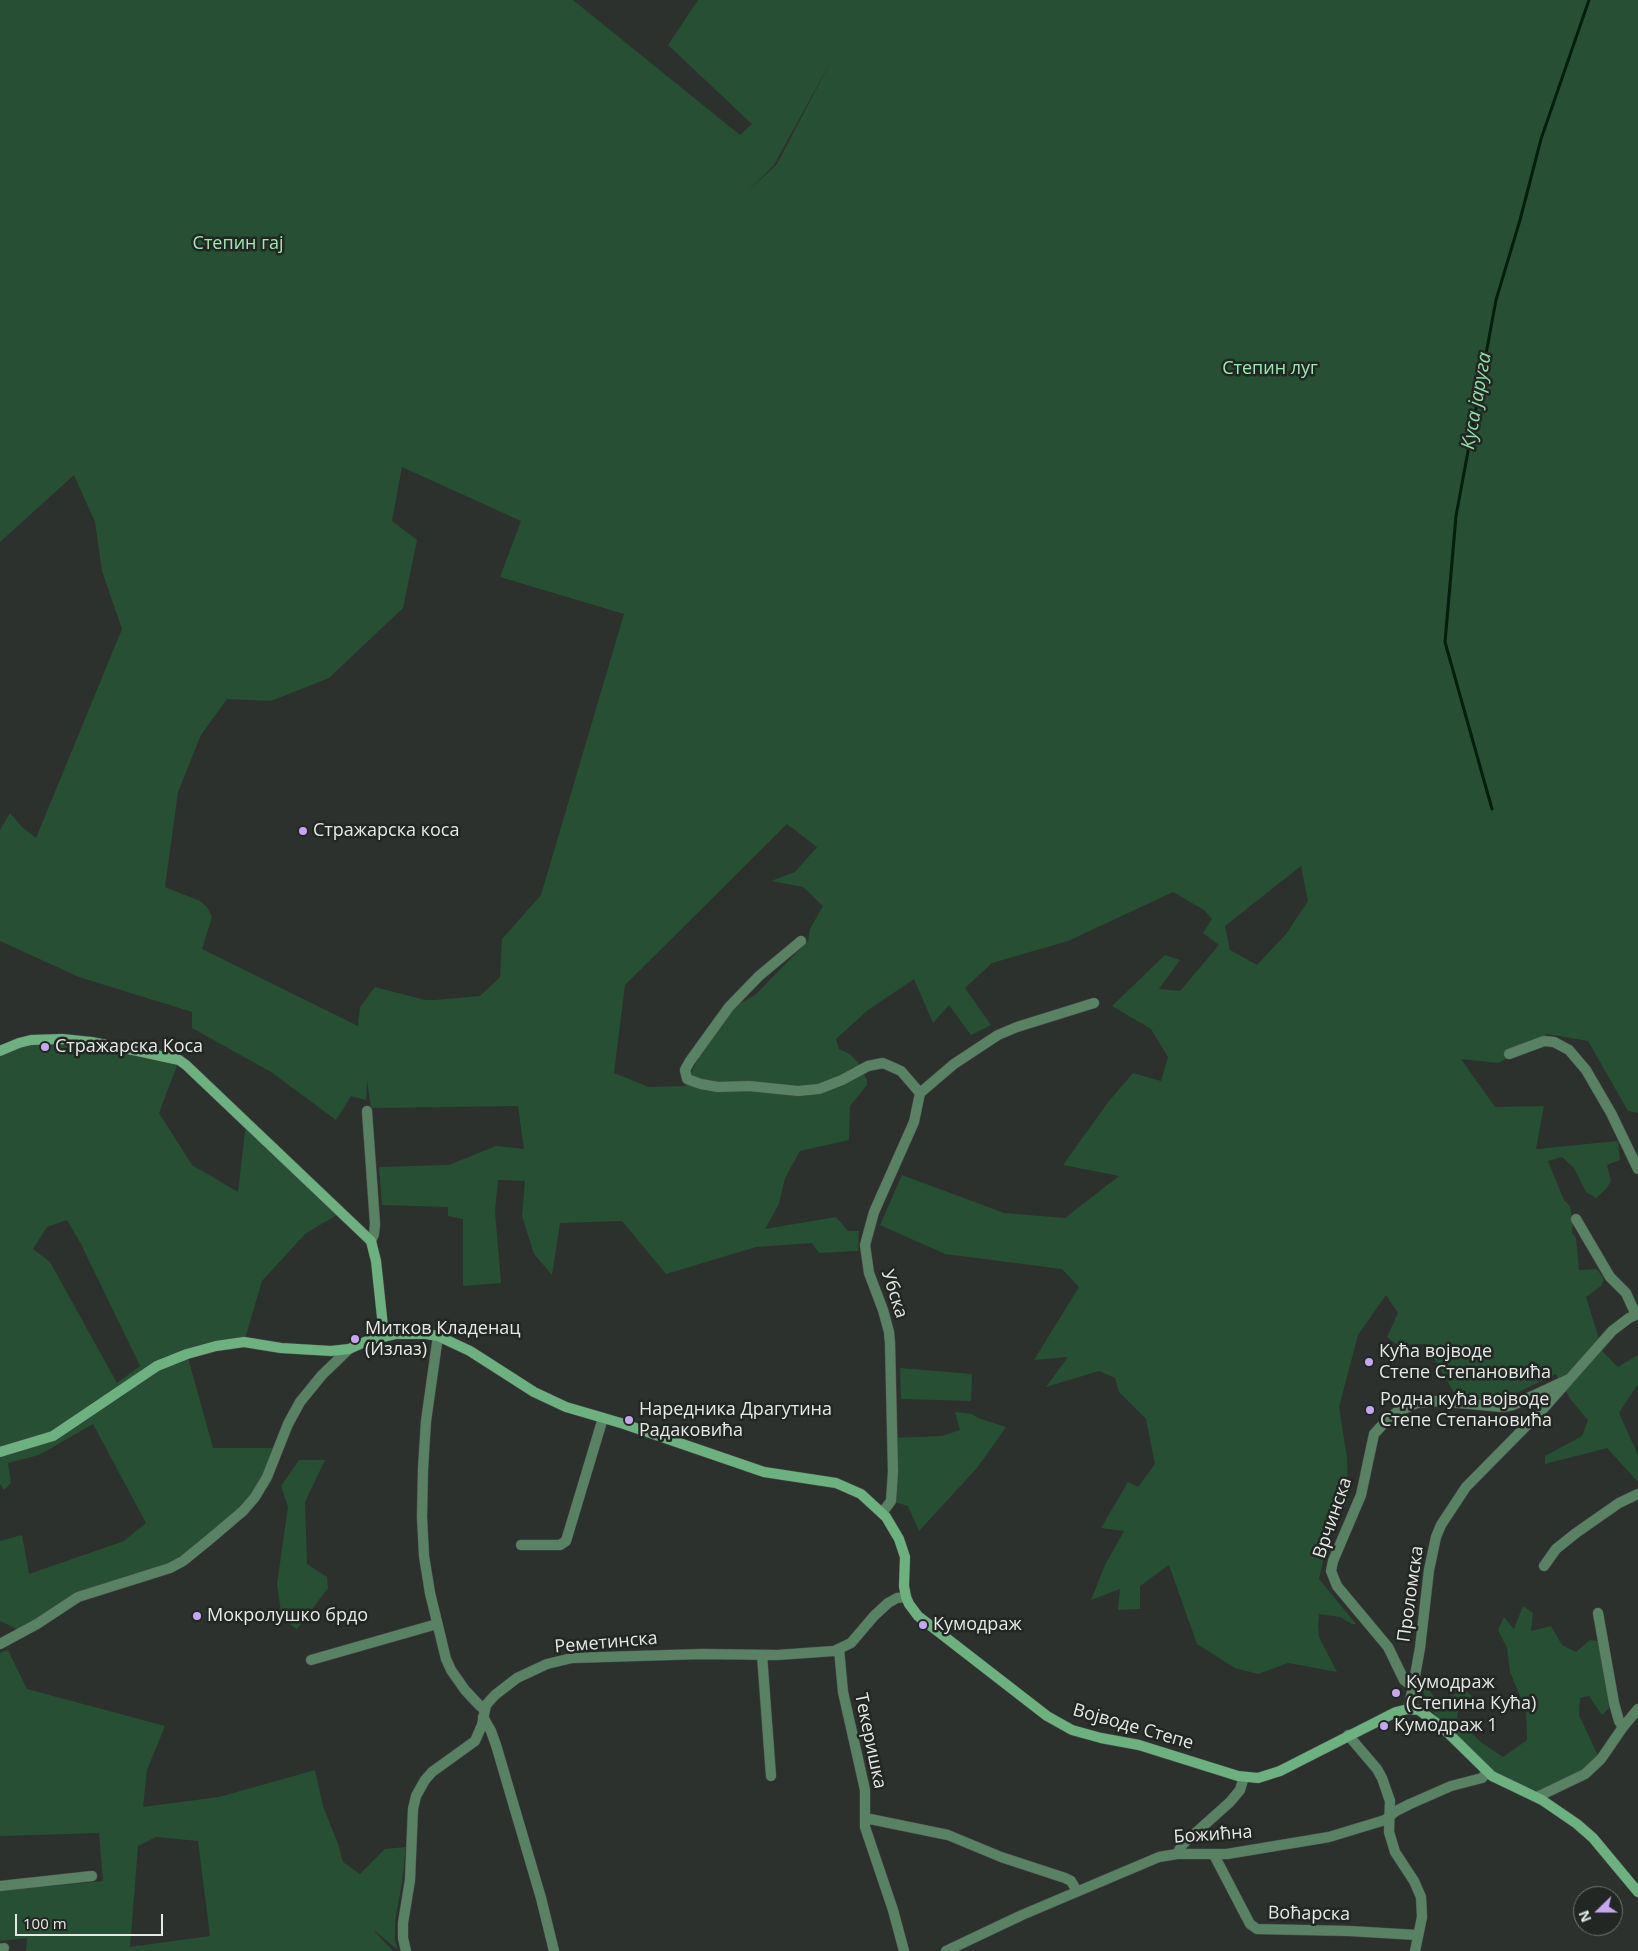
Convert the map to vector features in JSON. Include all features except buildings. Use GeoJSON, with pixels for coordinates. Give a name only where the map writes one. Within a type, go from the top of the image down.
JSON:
{"type":"FeatureCollection","features":[{"type":"Feature","properties":{"kind":"street"},"geometry":{"type":"LineString","coordinates":[[801,941],[759,976],[728,1006],[690,1061],[686,1070],[687,1079],[700,1084],[718,1087],[749,1086],[798,1090],[819,1089],[836,1083],[868,1066],[883,1063],[901,1071],[920,1093],[954,1064],[998,1035],[1017,1027],[1094,1003]]}},
{"type":"Feature","properties":{"kind":"street"},"geometry":{"type":"LineString","coordinates":[[0,1051],[31,1040],[62,1039],[92,1042],[179,1060],[186,1065],[370,1241],[376,1261],[384,1336]]}},
{"type":"Feature","properties":{"kind":"street"},"geometry":{"type":"LineString","coordinates":[[1509,1054],[1544,1041],[1554,1042],[1569,1050],[1586,1070],[1611,1113],[1638,1169]]}},
{"type":"Feature","properties":{"kind":"street","name":"Убска"},"geometry":{"type":"LineString","coordinates":[[882,1513],[891,1501],[893,1472],[890,1343],[883,1310],[869,1273],[865,1245],[874,1212],[914,1122],[920,1093]]}},
{"type":"Feature","properties":{"kind":"street"},"geometry":{"type":"LineString","coordinates":[[367,1112],[375,1224],[374,1234],[370,1241]]}},
{"type":"Feature","properties":{"kind":"street","name":"Проломска"},"geometry":{"type":"LineString","coordinates":[[1412,1687],[1420,1648],[1429,1570],[1436,1537],[1441,1525],[1466,1487],[1543,1409],[1612,1331],[1637,1314],[1628,1296],[1610,1277],[1576,1219]]}},
{"type":"Feature","properties":{"kind":"street"},"geometry":{"type":"LineString","coordinates":[[0,1452],[59,1433],[157,1366],[187,1354],[216,1346],[244,1342],[331,1351],[352,1347],[384,1336],[415,1334],[438,1336],[470,1351],[548,1399],[764,1472],[836,1483],[860,1494],[882,1513],[895,1531],[903,1549],[906,1596],[888,1603],[851,1643],[839,1649]]}},
{"type":"Feature","properties":{"kind":"street"},"geometry":{"type":"LineString","coordinates":[[438,1336],[426,1421],[423,1469],[422,1518],[427,1576],[442,1646],[451,1670],[465,1690],[480,1706],[496,1745],[541,1898],[554,1951]]}},
{"type":"Feature","properties":{"kind":"street"},"geometry":{"type":"LineString","coordinates":[[0,1644],[37,1624],[78,1597],[170,1568],[183,1561],[243,1511],[255,1497],[267,1477],[288,1424],[300,1402],[322,1374],[352,1347]]}},
{"type":"Feature","properties":{"kind":"street","name":"Врчинска"},"geometry":{"type":"LineString","coordinates":[[1412,1687],[1404,1680],[1388,1647],[1337,1586],[1331,1571],[1333,1561],[1361,1495],[1374,1434],[1387,1420],[1402,1409],[1417,1404],[1437,1401],[1503,1407],[1513,1405],[1569,1379]]}},
{"type":"Feature","properties":{"kind":"street"},"geometry":{"type":"LineString","coordinates":[[521,1545],[560,1545],[566,1541],[603,1418]]}},
{"type":"Feature","properties":{"kind":"street"},"geometry":{"type":"LineString","coordinates":[[1544,1566],[1556,1549],[1571,1537],[1608,1510],[1638,1494]]}},
{"type":"Feature","properties":{"kind":"street","name":"Војводе Степе"},"geometry":{"type":"LineString","coordinates":[[906,1596],[913,1610],[929,1625],[1047,1716],[1072,1730],[1100,1738],[1139,1745],[1244,1777],[1258,1778],[1280,1771],[1396,1712],[1408,1708]]}},
{"type":"Feature","properties":{"kind":"street"},"geometry":{"type":"LineString","coordinates":[[1598,1613],[1614,1703],[1619,1721],[1623,1727]]}},
{"type":"Feature","properties":{"kind":"street"},"geometry":{"type":"LineString","coordinates":[[311,1660],[437,1624]]}},
{"type":"Feature","properties":{"kind":"street","name":"Реметинска"},"geometry":{"type":"LineString","coordinates":[[406,1951],[403,1938],[403,1923],[410,1880],[413,1810],[416,1796],[432,1772],[475,1741],[482,1725],[483,1713],[495,1695],[524,1673],[563,1659],[642,1654],[762,1655],[828,1652],[839,1649]]}},
{"type":"Feature","properties":{"kind":"street","name":"Текеришка"},"geometry":{"type":"LineString","coordinates":[[839,1649],[843,1692],[864,1780],[866,1833],[892,1905],[904,1951]]}},
{"type":"Feature","properties":{"kind":"street"},"geometry":{"type":"LineString","coordinates":[[762,1655],[771,1776]]}},
{"type":"Feature","properties":{"kind":"street"},"geometry":{"type":"LineString","coordinates":[[1412,1687],[1408,1708],[1419,1710],[1432,1719],[1487,1772],[1511,1786],[1537,1797],[1577,1824],[1593,1838],[1638,1892]]}},
{"type":"Feature","properties":{"kind":"street"},"geometry":{"type":"LineString","coordinates":[[1537,1797],[1586,1774],[1601,1759],[1623,1727],[1638,1710]]}},
{"type":"Feature","properties":{"kind":"street"},"geometry":{"type":"LineString","coordinates":[[1348,1736],[1380,1773],[1389,1796],[1389,1832],[1395,1852],[1414,1881],[1421,1897],[1422,1916],[1415,1951]]}},
{"type":"Feature","properties":{"kind":"street","name":"Божићна"},"geometry":{"type":"LineString","coordinates":[[946,1951],[1077,1890],[1160,1857],[1177,1854],[1214,1855],[1315,1840],[1377,1823],[1390,1816],[1396,1810],[1465,1781],[1482,1778],[1487,1772]]}},
{"type":"Feature","properties":{"kind":"street"},"geometry":{"type":"LineString","coordinates":[[1177,1854],[1182,1845],[1230,1802],[1240,1790],[1244,1777]]}},
{"type":"Feature","properties":{"kind":"street"},"geometry":{"type":"LineString","coordinates":[[865,1818],[948,1835],[1001,1857],[1065,1878],[1071,1881],[1077,1890]]}},
{"type":"Feature","properties":{"kind":"street","name":"Воћарска"},"geometry":{"type":"LineString","coordinates":[[1214,1855],[1250,1924],[1257,1929],[1417,1935]]}},
{"type":"Feature","properties":{"kind":"street"},"geometry":{"type":"LineString","coordinates":[[0,1886],[92,1876]]}},
{"type":"Feature","properties":{"kind":"green space","name":"Степин луг"},"geometry":{"type":"Polygon","coordinates":[[[0,0],[573,0],[740,135],[752,124],[668,45],[698,0],[1638,0],[1638,1113],[1628,1111],[1588,1041],[1547,1034],[1499,1063],[1461,1059],[1495,1107],[1544,1106],[1536,1149],[1618,1141],[1620,1160],[1607,1165],[1611,1181],[1606,1189],[1596,1198],[1586,1192],[1574,1168],[1562,1157],[1548,1161],[1564,1200],[1570,1206],[1573,1223],[1572,1233],[1576,1238],[1579,1270],[1597,1269],[1604,1279],[1601,1286],[1586,1297],[1603,1352],[1618,1367],[1638,1355],[1638,1384],[1619,1413],[1638,1455],[1638,1482],[1607,1448],[1545,1464],[1545,1456],[1582,1436],[1588,1420],[1571,1400],[1556,1374],[1506,1398],[1475,1405],[1460,1403],[1426,1344],[1397,1345],[1387,1337],[1398,1313],[1386,1295],[1358,1335],[1339,1407],[1347,1458],[1348,1500],[1326,1547],[1319,1579],[1356,1624],[1352,1624],[1340,1617],[1319,1614],[1318,1626],[1319,1637],[1337,1672],[1288,1663],[1258,1674],[1235,1668],[1197,1644],[1169,1565],[1140,1586],[1140,1609],[1118,1610],[1120,1589],[1091,1600],[1105,1565],[1124,1531],[1101,1528],[1128,1482],[1138,1487],[1155,1464],[1146,1419],[1119,1392],[1115,1378],[1099,1371],[1046,1387],[1068,1357],[1034,1360],[1079,1287],[1062,1269],[945,1254],[880,1225],[902,1175],[1004,1213],[1065,1218],[1119,1176],[1063,1165],[1109,1101],[1133,1073],[1161,1081],[1168,1057],[1151,1029],[1112,1006],[1165,955],[1180,960],[1159,989],[1180,991],[1219,945],[1203,933],[1212,919],[1204,910],[1173,892],[1068,941],[992,963],[965,988],[991,1025],[971,1035],[949,1005],[933,1023],[914,979],[868,1010],[836,1039],[839,1049],[850,1054],[859,1064],[867,1080],[867,1085],[850,1106],[849,1140],[800,1151],[785,1178],[779,1204],[765,1229],[836,1217],[848,1231],[859,1231],[858,1251],[819,1253],[812,1243],[756,1247],[666,1274],[622,1221],[560,1223],[552,1275],[534,1254],[522,1216],[525,1181],[498,1180],[495,1211],[501,1283],[463,1286],[463,1219],[448,1216],[448,1207],[382,1205],[379,1167],[449,1165],[496,1146],[524,1149],[518,1106],[371,1108],[367,1080],[366,1100],[351,1096],[336,1120],[271,1072],[192,1028],[192,1012],[79,977],[0,941],[0,830],[10,813],[22,827],[36,838],[122,629],[102,571],[95,522],[74,475],[0,542],[0,0]],[[831,61],[774,165],[748,191],[777,164],[831,61]],[[402,467],[392,521],[417,540],[403,608],[329,678],[271,701],[227,699],[201,735],[178,792],[165,887],[200,901],[207,907],[212,917],[202,949],[358,1026],[360,1007],[375,987],[425,1000],[435,1000],[480,996],[500,977],[502,939],[541,895],[624,614],[500,577],[521,521],[402,467]],[[787,824],[625,985],[614,1073],[649,1087],[685,1086],[703,1048],[732,1008],[755,995],[808,941],[810,929],[823,906],[803,887],[771,881],[795,872],[817,847],[787,824]],[[1301,866],[1225,926],[1230,950],[1257,965],[1286,934],[1308,901],[1301,866]]]}},
{"type":"Feature","properties":{"kind":"green space"},"geometry":{"type":"Polygon","coordinates":[[[48,1039],[179,1060],[159,1113],[192,1165],[238,1192],[246,1123],[340,1213],[305,1234],[262,1281],[244,1342],[187,1354],[213,1448],[278,1448],[255,1493],[174,1571],[98,1590],[21,1631],[0,1621],[0,1541],[22,1535],[29,1574],[124,1541],[146,1523],[93,1424],[39,1455],[8,1463],[11,1483],[4,1490],[0,1484],[0,1051],[48,1039]],[[67,1220],[47,1227],[33,1249],[50,1262],[117,1383],[140,1366],[81,1244],[67,1220]]]}},
{"type":"Feature","properties":{"kind":"green space"},"geometry":{"type":"Polygon","coordinates":[[[900,1368],[972,1374],[971,1401],[901,1399],[900,1368]]]}},
{"type":"Feature","properties":{"kind":"green space"},"geometry":{"type":"Polygon","coordinates":[[[955,1412],[972,1414],[978,1418],[1006,1427],[977,1468],[919,1531],[908,1506],[891,1501],[891,1438],[942,1436],[960,1430],[955,1412]]]}},
{"type":"Feature","properties":{"kind":"green space"},"geometry":{"type":"Polygon","coordinates":[[[299,1460],[325,1460],[305,1502],[307,1564],[327,1577],[328,1588],[297,1629],[282,1619],[277,1584],[288,1507],[281,1486],[299,1460]]]}},
{"type":"Feature","properties":{"kind":"green space"},"geometry":{"type":"Polygon","coordinates":[[[1523,1606],[1533,1613],[1531,1631],[1551,1626],[1562,1645],[1576,1652],[1590,1640],[1603,1642],[1614,1703],[1602,1715],[1589,1696],[1580,1698],[1579,1715],[1600,1760],[1585,1774],[1539,1793],[1512,1783],[1490,1768],[1439,1720],[1428,1704],[1422,1690],[1422,1686],[1426,1685],[1436,1700],[1441,1701],[1464,1689],[1473,1697],[1459,1706],[1457,1720],[1482,1743],[1503,1757],[1527,1740],[1526,1710],[1510,1672],[1507,1648],[1498,1630],[1504,1617],[1514,1629],[1523,1606]]]}},
{"type":"Feature","properties":{"kind":"green space"},"geometry":{"type":"Polygon","coordinates":[[[8,1650],[27,1689],[165,1726],[147,1770],[143,1807],[219,1797],[315,1770],[323,1806],[343,1862],[360,1874],[385,1849],[406,1847],[395,1921],[395,1940],[398,1950],[374,1930],[393,1951],[26,1951],[27,1938],[0,1941],[0,1891],[103,1881],[99,1833],[0,1836],[0,1653],[8,1650]],[[156,1837],[138,1846],[130,1947],[210,1936],[198,1841],[156,1837]]]}},
{"type":"Feature","properties":{"kind":"waterway","name":"Куса јаруга"},"geometry":{"type":"LineString","coordinates":[[1492,809],[1445,642],[1456,516],[1496,300],[1520,220],[1541,139],[1589,0]]}},
{"type":"Feature","properties":{"kind":"place","name":"Стражарска коса"},"geometry":{"type":"Point","coordinates":[303,831]}},
{"type":"Feature","properties":{"kind":"place","name":"Стражарска Коса"},"geometry":{"type":"Point","coordinates":[45,1047]}},
{"type":"Feature","properties":{"kind":"place","name":"Митков Кладенац (Излаз)"},"geometry":{"type":"Point","coordinates":[355,1339]}},
{"type":"Feature","properties":{"kind":"place","name":"Кућа војводе Степе Степановића"},"geometry":{"type":"Point","coordinates":[1369,1362]}},
{"type":"Feature","properties":{"kind":"place","name":"Родна кућа војводе Степе Степановића"},"geometry":{"type":"Point","coordinates":[1370,1410]}},
{"type":"Feature","properties":{"kind":"place","name":"Наредника Драгутина Радаковића"},"geometry":{"type":"Point","coordinates":[629,1420]}},
{"type":"Feature","properties":{"kind":"place","name":"Мокролушко брдо"},"geometry":{"type":"Point","coordinates":[197,1616]}},
{"type":"Feature","properties":{"kind":"place","name":"Кумодраж"},"geometry":{"type":"Point","coordinates":[923,1625]}},
{"type":"Feature","properties":{"kind":"place","name":"Кумодраж (Степина Кућа)"},"geometry":{"type":"Point","coordinates":[1396,1693]}},
{"type":"Feature","properties":{"kind":"place","name":"Кумодраж 1"},"geometry":{"type":"Point","coordinates":[1384,1726]}},
{"type":"Feature","properties":{"kind":"park label","name":"Степин гај"},"geometry":{"type":"Point","coordinates":[238,244]}}]}
